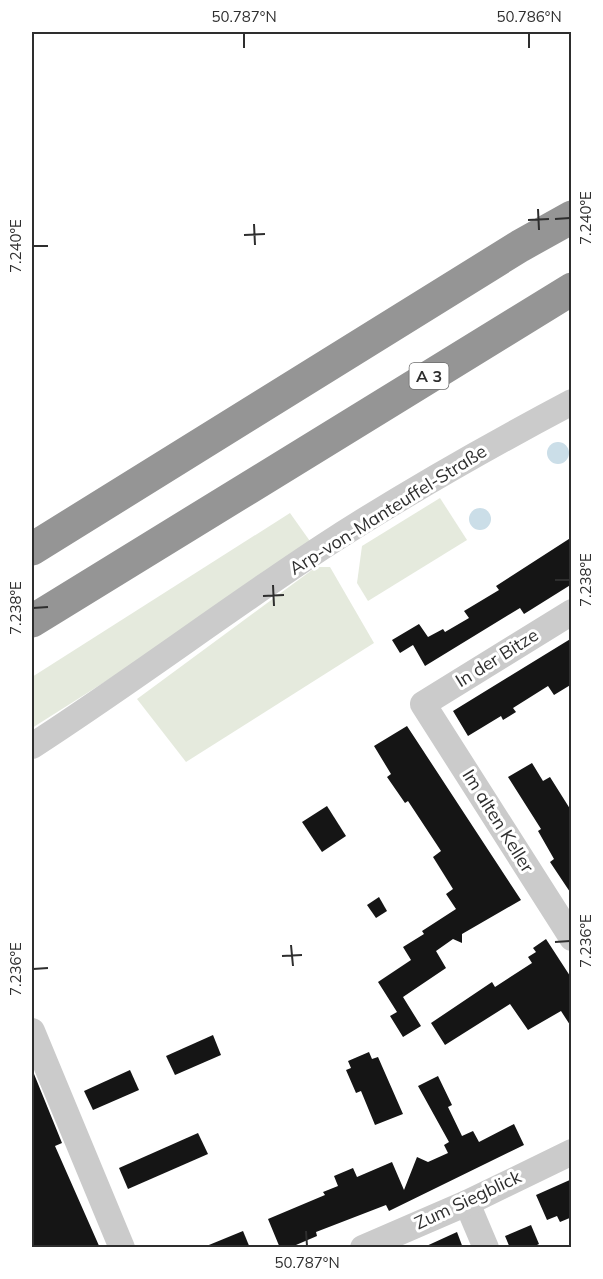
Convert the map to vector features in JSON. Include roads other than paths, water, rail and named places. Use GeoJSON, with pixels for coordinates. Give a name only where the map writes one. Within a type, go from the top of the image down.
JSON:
{"type":"FeatureCollection","features":[{"type":"Feature","properties":{"kind":"highway"},"geometry":{"type":"LineString","coordinates":[[32,549],[572,217]]}},
{"type":"Feature","properties":{"kind":"highway","name":"A 3"},"geometry":{"type":"LineString","coordinates":[[32,621],[572,288]]}},
{"type":"Feature","properties":{"kind":"street","name":"Arp-von-Manteuffel-Straße"},"geometry":{"type":"LineString","coordinates":[[32,746],[124,687],[324,546],[473,455],[572,402]]}},
{"type":"Feature","properties":{"kind":"street","name":"In der Bitze"},"geometry":{"type":"LineString","coordinates":[[423,704],[572,612]]}},
{"type":"Feature","properties":{"kind":"street","name":"Im alten Keller"},"geometry":{"type":"LineString","coordinates":[[423,704],[572,938]]}},
{"type":"Feature","properties":{"kind":"street"},"geometry":{"type":"LineString","coordinates":[[32,1032],[122,1248]]}},
{"type":"Feature","properties":{"kind":"street","name":"Zum Siegblick"},"geometry":{"type":"LineString","coordinates":[[363,1248],[466,1203],[572,1152]]}},
{"type":"Feature","properties":{"kind":"street"},"geometry":{"type":"LineString","coordinates":[[466,1203],[486,1248]]}},
{"type":"Feature","properties":{"kind":"water"},"geometry":{"type":"Polygon","coordinates":[[[558,442],[566,445],[569,453],[566,461],[558,464],[550,461],[547,453],[550,445],[558,442]]]}},
{"type":"Feature","properties":{"kind":"water"},"geometry":{"type":"Polygon","coordinates":[[[480,508],[490,515],[491,519],[484,529],[480,530],[470,523],[469,519],[476,509],[480,508]]]}}]}
